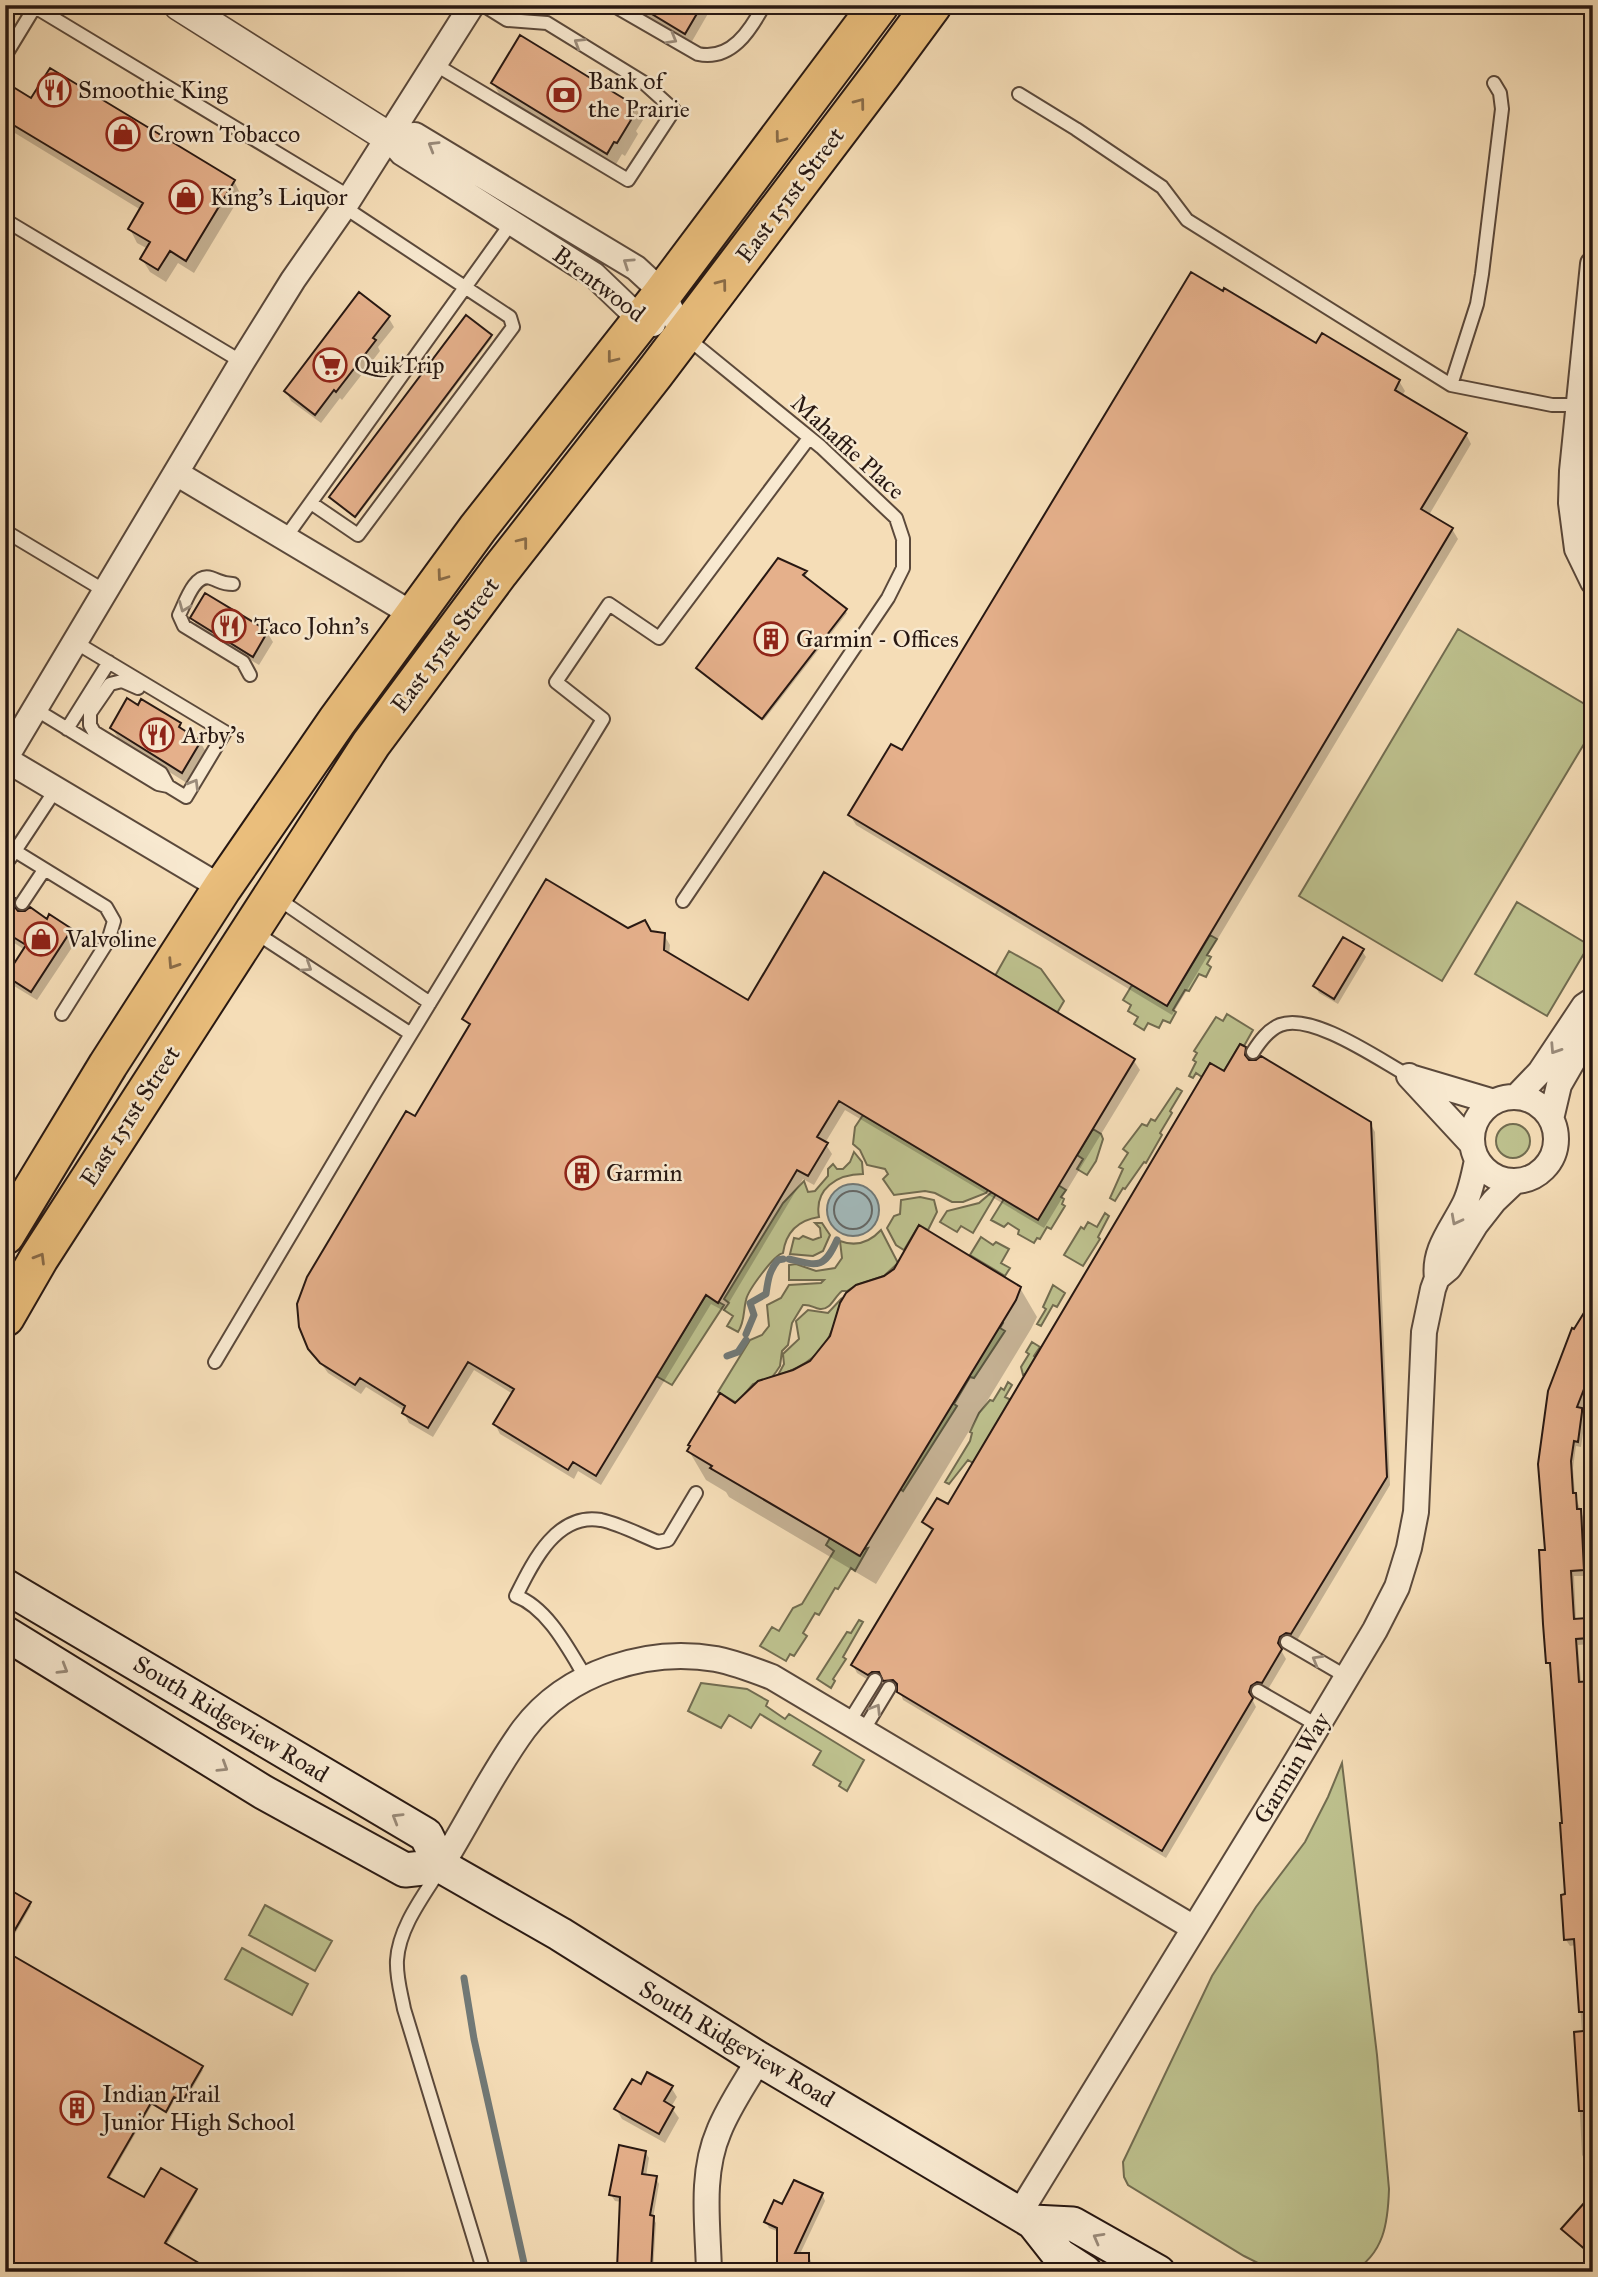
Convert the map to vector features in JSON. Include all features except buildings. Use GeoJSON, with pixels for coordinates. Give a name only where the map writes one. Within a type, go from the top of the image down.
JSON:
{"type":"FeatureCollection","features":[{"type":"Feature","properties":{"kind":"main road","name":"East 151st Street"},"geometry":{"type":"LineString","coordinates":[[5,1235],[108,1065],[222,888],[337,721],[478,528],[652,307],[879,5]]}},
{"type":"Feature","properties":{"kind":"main road","name":"East 151st Street"},"geometry":{"type":"LineString","coordinates":[[5,1317],[81,1192],[371,744],[932,5]]}},
{"type":"Feature","properties":{"kind":"main road"},"geometry":{"type":"LineString","coordinates":[[273,895],[265,875],[265,863],[393,676],[409,623]]}},
{"type":"Feature","properties":{"kind":"main road"},"geometry":{"type":"LineString","coordinates":[[81,1192],[83,1164],[94,1139],[213,951],[222,888]]}},
{"type":"Feature","properties":{"kind":"main road","name":"South Ridgeview Road"},"geometry":{"type":"LineString","coordinates":[[5,1586],[426,1835],[442,1866],[560,1934],[759,2059],[1026,2218],[1059,2255],[1085,2272]]}},
{"type":"Feature","properties":{"kind":"main road","name":"South Ridgeview Road"},"geometry":{"type":"LineString","coordinates":[[5,1633],[263,1792],[405,1870],[442,1866]]}},
{"type":"Feature","properties":{"kind":"main road","name":"South Ridgeview Road"},"geometry":{"type":"LineString","coordinates":[[1026,2218],[1073,2224],[1158,2272]]}},
{"type":"Feature","properties":{"kind":"street"},"geometry":{"type":"LineString","coordinates":[[179,5],[388,137]]}},
{"type":"Feature","properties":{"kind":"street"},"geometry":{"type":"LineString","coordinates":[[222,888],[5,759],[242,362],[293,280],[436,65],[472,5]]}},
{"type":"Feature","properties":{"kind":"street","name":"Brentwood"},"geometry":{"type":"LineString","coordinates":[[388,137],[415,135],[610,251],[636,268],[652,307]]}},
{"type":"Feature","properties":{"kind":"street","name":"Brentwood"},"geometry":{"type":"LineString","coordinates":[[388,137],[402,153],[594,275],[652,307],[683,335]]}},
{"type":"Feature","properties":{"kind":"street"},"geometry":{"type":"LineString","coordinates":[[1592,276],[1586,405],[1572,471],[1571,503],[1577,549],[1593,582]]}},
{"type":"Feature","properties":{"kind":"street"},"geometry":{"type":"LineString","coordinates":[[176,472],[286,537],[409,623]]}},
{"type":"Feature","properties":{"kind":"street","name":"Garmin Way"},"geometry":{"type":"LineString","coordinates":[[1026,2218],[1194,1928],[1376,1630],[1397,1587],[1416,1512],[1424,1332],[1437,1278],[1435,1264],[1466,1201],[1474,1152],[1472,1134],[1478,1117],[1540,1072],[1584,1006],[1593,1000]]}},
{"type":"Feature","properties":{"kind":"street","name":"Garmin Way"},"geometry":{"type":"LineString","coordinates":[[1437,1278],[1449,1268],[1476,1224],[1494,1201],[1514,1182],[1539,1174],[1550,1161],[1556,1145],[1552,1119],[1559,1084],[1593,1026]]}},
{"type":"Feature","properties":{"kind":"street"},"geometry":{"type":"LineString","coordinates":[[1409,1076],[1505,1099],[1537,1103],[1552,1119]]}},
{"type":"Feature","properties":{"kind":"street"},"geometry":{"type":"LineString","coordinates":[[1409,1076],[1496,1178],[1514,1182]]}},
{"type":"Feature","properties":{"kind":"street"},"geometry":{"type":"LineString","coordinates":[[442,1866],[525,1728],[545,1706],[586,1678],[623,1664],[658,1657],[714,1659],[738,1664],[772,1677],[1194,1928]]}},
{"type":"Feature","properties":{"kind":"street"},"geometry":{"type":"LineString","coordinates":[[709,2272],[707,2181],[711,2153],[719,2130],[759,2059]]}},
{"type":"Feature","properties":{"kind":"lane"},"geometry":{"type":"LineString","coordinates":[[436,65],[628,180],[674,110],[643,82],[547,23],[507,20],[483,5]]}},
{"type":"Feature","properties":{"kind":"lane"},"geometry":{"type":"LineString","coordinates":[[613,5],[698,54],[711,57],[727,51],[742,39],[764,5]]}},
{"type":"Feature","properties":{"kind":"lane"},"geometry":{"type":"LineString","coordinates":[[5,56],[35,6],[347,202],[510,317],[513,327],[358,535],[310,503]]}},
{"type":"Feature","properties":{"kind":"lane"},"geometry":{"type":"LineString","coordinates":[[1451,385],[1477,304],[1482,274],[1502,109],[1500,93],[1494,83]]}},
{"type":"Feature","properties":{"kind":"lane"},"geometry":{"type":"LineString","coordinates":[[1019,94],[1076,128],[1162,187],[1187,220],[1451,385],[1552,405],[1586,405]]}},
{"type":"Feature","properties":{"kind":"lane"},"geometry":{"type":"LineString","coordinates":[[5,220],[242,362]]}},
{"type":"Feature","properties":{"kind":"lane"},"geometry":{"type":"LineString","coordinates":[[286,537],[512,222]]}},
{"type":"Feature","properties":{"kind":"lane","name":"Mahaffie Place"},"geometry":{"type":"LineString","coordinates":[[683,335],[809,438],[896,518],[903,539],[903,568],[888,598],[683,901]]}},
{"type":"Feature","properties":{"kind":"lane"},"geometry":{"type":"LineString","coordinates":[[215,1362],[603,719],[556,682],[609,604],[659,638],[809,438]]}},
{"type":"Feature","properties":{"kind":"lane"},"geometry":{"type":"LineString","coordinates":[[5,531],[105,591]]}},
{"type":"Feature","properties":{"kind":"lane"},"geometry":{"type":"LineString","coordinates":[[233,584],[220,584],[203,577],[198,580],[179,615],[184,626],[243,662],[250,675]]}},
{"type":"Feature","properties":{"kind":"lane"},"geometry":{"type":"LineString","coordinates":[[35,709],[158,784],[168,786],[187,797],[225,732],[75,642]]}},
{"type":"Feature","properties":{"kind":"lane"},"geometry":{"type":"LineString","coordinates":[[67,729],[109,662]]}},
{"type":"Feature","properties":{"kind":"lane"},"geometry":{"type":"LineString","coordinates":[[168,786],[161,773],[94,732],[90,725],[90,713],[106,687],[116,681],[129,683],[172,708],[186,708]]}},
{"type":"Feature","properties":{"kind":"lane"},"geometry":{"type":"LineString","coordinates":[[5,864],[56,789]]}},
{"type":"Feature","properties":{"kind":"lane"},"geometry":{"type":"LineString","coordinates":[[15,851],[106,907],[114,921],[108,942],[62,1014]]}},
{"type":"Feature","properties":{"kind":"lane"},"geometry":{"type":"LineString","coordinates":[[23,903],[44,870]]}},
{"type":"Feature","properties":{"kind":"lane"},"geometry":{"type":"LineString","coordinates":[[273,895],[430,1003]]}},
{"type":"Feature","properties":{"kind":"lane"},"geometry":{"type":"LineString","coordinates":[[250,929],[411,1034]]}},
{"type":"Feature","properties":{"kind":"lane"},"geometry":{"type":"LineString","coordinates":[[1253,1052],[1269,1032],[1281,1025],[1302,1024],[1343,1039],[1409,1076]]}},
{"type":"Feature","properties":{"kind":"lane"},"geometry":{"type":"LineString","coordinates":[[586,1678],[571,1653],[538,1610],[516,1596],[534,1561],[545,1545],[559,1532],[587,1520],[600,1520],[658,1542],[668,1540],[696,1493]]}},
{"type":"Feature","properties":{"kind":"lane"},"geometry":{"type":"LineString","coordinates":[[1287,1642],[1347,1677]]}},
{"type":"Feature","properties":{"kind":"lane"},"geometry":{"type":"LineString","coordinates":[[856,1726],[875,1680]]}},
{"type":"Feature","properties":{"kind":"lane"},"geometry":{"type":"LineString","coordinates":[[856,1726],[889,1688]]}},
{"type":"Feature","properties":{"kind":"lane"},"geometry":{"type":"LineString","coordinates":[[1258,1691],[1317,1725]]}},
{"type":"Feature","properties":{"kind":"lane"},"geometry":{"type":"LineString","coordinates":[[442,1866],[401,1938],[397,1959],[398,1978],[404,2009],[484,2272]]}},
{"type":"Feature","properties":{"kind":"green space"},"geometry":{"type":"Polygon","coordinates":[[[1458,629],[1593,709],[1593,729],[1442,981],[1299,896],[1458,629]]]}},
{"type":"Feature","properties":{"kind":"green space"},"geometry":{"type":"Polygon","coordinates":[[[1517,902],[1589,945],[1547,1016],[1475,974],[1517,902]]]}},
{"type":"Feature","properties":{"kind":"green space"},"geometry":{"type":"Polygon","coordinates":[[[1210,935],[1217,939],[1207,955],[1211,957],[1207,964],[1211,967],[1206,977],[1199,974],[1189,991],[1185,990],[1173,1010],[1176,1012],[1170,1023],[1163,1020],[1159,1028],[1148,1023],[1144,1030],[1134,1024],[1138,1017],[1128,1011],[1131,1005],[1123,1000],[1132,985],[1167,1006],[1210,935]]]}},
{"type":"Feature","properties":{"kind":"green space"},"geometry":{"type":"Polygon","coordinates":[[[1009,951],[1041,969],[1064,1001],[1057,1013],[995,976],[1009,951]]]}},
{"type":"Feature","properties":{"kind":"green space"},"geometry":{"type":"Polygon","coordinates":[[[1227,1014],[1253,1030],[1244,1046],[1240,1044],[1224,1071],[1210,1063],[1202,1077],[1196,1073],[1193,1078],[1189,1076],[1196,1062],[1193,1060],[1197,1053],[1194,1051],[1216,1017],[1223,1021],[1227,1014]]]}},
{"type":"Feature","properties":{"kind":"green space"},"geometry":{"type":"Polygon","coordinates":[[[1177,1088],[1182,1091],[1160,1133],[1162,1135],[1146,1163],[1144,1162],[1115,1201],[1110,1198],[1123,1169],[1119,1167],[1128,1153],[1123,1149],[1142,1124],[1147,1126],[1151,1119],[1155,1121],[1177,1088]]]}},
{"type":"Feature","properties":{"kind":"green space"},"geometry":{"type":"Polygon","coordinates":[[[863,1115],[988,1190],[963,1202],[952,1202],[925,1191],[894,1195],[883,1179],[888,1174],[885,1169],[867,1165],[860,1150],[853,1144],[855,1127],[863,1115]]]}},
{"type":"Feature","properties":{"kind":"green space"},"geometry":{"type":"Polygon","coordinates":[[[1513,1124],[1525,1129],[1530,1141],[1525,1153],[1513,1158],[1501,1153],[1496,1141],[1501,1129],[1513,1124]]]}},
{"type":"Feature","properties":{"kind":"green space"},"geometry":{"type":"Polygon","coordinates":[[[1093,1129],[1101,1134],[1103,1139],[1096,1161],[1087,1175],[1077,1169],[1083,1159],[1077,1155],[1093,1129]]]}},
{"type":"Feature","properties":{"kind":"green space"},"geometry":{"type":"Polygon","coordinates":[[[854,1152],[862,1162],[863,1174],[844,1177],[829,1185],[820,1198],[819,1217],[805,1221],[790,1233],[783,1253],[768,1266],[751,1289],[738,1332],[727,1326],[733,1316],[724,1310],[729,1303],[724,1299],[783,1203],[804,1181],[808,1192],[815,1191],[828,1176],[828,1169],[833,1164],[837,1169],[843,1169],[854,1152]]]}},
{"type":"Feature","properties":{"kind":"green space"},"geometry":{"type":"Polygon","coordinates":[[[1058,1185],[1066,1190],[1061,1197],[1065,1206],[1051,1229],[1047,1227],[1040,1239],[1037,1238],[1034,1243],[1018,1234],[1019,1230],[1008,1223],[1004,1227],[991,1220],[1004,1199],[1058,1185]]]}},
{"type":"Feature","properties":{"kind":"green space"},"geometry":{"type":"Polygon","coordinates":[[[992,1192],[996,1194],[973,1233],[961,1226],[957,1232],[940,1222],[947,1211],[979,1203],[992,1192]]]}},
{"type":"Feature","properties":{"kind":"green space"},"geometry":{"type":"Polygon","coordinates":[[[920,1197],[934,1200],[937,1212],[928,1230],[919,1225],[904,1250],[896,1245],[887,1228],[894,1216],[900,1214],[901,1200],[920,1197]]]}},
{"type":"Feature","properties":{"kind":"green space"},"geometry":{"type":"Polygon","coordinates":[[[1105,1213],[1109,1216],[1098,1237],[1100,1239],[1083,1266],[1064,1255],[1081,1227],[1084,1229],[1088,1222],[1097,1227],[1105,1213]]]}},
{"type":"Feature","properties":{"kind":"green space"},"geometry":{"type":"Polygon","coordinates":[[[815,1223],[822,1223],[830,1235],[823,1251],[813,1256],[790,1254],[794,1238],[803,1236],[813,1240],[821,1237],[820,1228],[815,1223]]]}},
{"type":"Feature","properties":{"kind":"green space"},"geometry":{"type":"Polygon","coordinates":[[[881,1230],[898,1263],[884,1276],[842,1291],[824,1309],[803,1305],[792,1323],[788,1345],[782,1351],[780,1366],[772,1377],[753,1384],[737,1403],[718,1392],[750,1340],[762,1335],[769,1326],[767,1305],[781,1298],[789,1285],[821,1283],[824,1280],[789,1280],[789,1265],[796,1264],[816,1271],[835,1268],[842,1258],[840,1241],[852,1244],[862,1242],[881,1230]]]}},
{"type":"Feature","properties":{"kind":"green space"},"geometry":{"type":"Polygon","coordinates":[[[981,1237],[993,1245],[996,1242],[1009,1249],[1001,1263],[1010,1268],[1005,1276],[970,1255],[981,1237]]]}},
{"type":"Feature","properties":{"kind":"green space"},"geometry":{"type":"Polygon","coordinates":[[[1053,1285],[1065,1293],[1057,1307],[1053,1305],[1041,1326],[1037,1324],[1046,1309],[1043,1307],[1053,1285]]]}},
{"type":"Feature","properties":{"kind":"green space"},"geometry":{"type":"Polygon","coordinates":[[[706,1295],[724,1305],[672,1385],[656,1376],[706,1295]]]}},
{"type":"Feature","properties":{"kind":"green space"},"geometry":{"type":"Polygon","coordinates":[[[842,1298],[834,1326],[823,1346],[811,1359],[778,1375],[784,1364],[783,1354],[799,1339],[796,1321],[808,1310],[828,1313],[842,1298]]]}},
{"type":"Feature","properties":{"kind":"green space"},"geometry":{"type":"Polygon","coordinates":[[[1001,1321],[1003,1323],[1000,1328],[1005,1331],[974,1378],[970,1377],[954,1404],[957,1406],[903,1491],[900,1489],[1001,1321]]]}},
{"type":"Feature","properties":{"kind":"green space"},"geometry":{"type":"Polygon","coordinates":[[[1032,1342],[1040,1347],[1034,1356],[1048,1365],[1023,1375],[1021,1367],[1032,1342]]]}},
{"type":"Feature","properties":{"kind":"green space"},"geometry":{"type":"Polygon","coordinates":[[[1008,1382],[1012,1385],[1005,1397],[1011,1400],[973,1463],[968,1460],[949,1484],[945,1482],[970,1441],[970,1432],[979,1413],[990,1400],[993,1401],[1001,1388],[1004,1390],[1008,1382]]]}},
{"type":"Feature","properties":{"kind":"green space"},"geometry":{"type":"Polygon","coordinates":[[[830,1538],[859,1556],[868,1548],[855,1571],[851,1568],[819,1615],[815,1613],[803,1633],[807,1636],[794,1656],[790,1654],[786,1661],[760,1646],[772,1627],[779,1631],[793,1608],[802,1604],[834,1551],[826,1545],[830,1538]]]}},
{"type":"Feature","properties":{"kind":"green space"},"geometry":{"type":"Polygon","coordinates":[[[859,1620],[863,1622],[843,1657],[846,1659],[833,1679],[835,1681],[831,1688],[817,1679],[847,1632],[851,1633],[859,1620]]]}},
{"type":"Feature","properties":{"kind":"green space"},"geometry":{"type":"Polygon","coordinates":[[[701,1683],[747,1689],[768,1701],[766,1706],[785,1719],[789,1714],[864,1760],[847,1791],[839,1786],[841,1782],[813,1765],[821,1751],[760,1714],[751,1728],[729,1715],[721,1728],[688,1711],[701,1683]]]}},
{"type":"Feature","properties":{"kind":"green space"},"geometry":{"type":"Polygon","coordinates":[[[1342,1763],[1377,2055],[1389,2189],[1387,2214],[1378,2247],[1363,2265],[1352,2272],[1274,2271],[1244,2256],[1128,2185],[1124,2177],[1123,2162],[1212,1976],[1256,1907],[1305,1842],[1342,1763]]]}},
{"type":"Feature","properties":{"kind":"green space"},"geometry":{"type":"Polygon","coordinates":[[[265,1905],[332,1941],[315,1971],[249,1935],[265,1905]]]}},
{"type":"Feature","properties":{"kind":"green space"},"geometry":{"type":"Polygon","coordinates":[[[242,1948],[308,1984],[292,2015],[225,1979],[242,1948]]]}},
{"type":"Feature","properties":{"kind":"water"},"geometry":{"type":"Polygon","coordinates":[[[853,1184],[863,1186],[871,1192],[877,1200],[877,1220],[871,1228],[863,1234],[853,1236],[843,1234],[835,1228],[829,1220],[827,1210],[829,1200],[835,1192],[843,1186],[853,1184]]]}},
{"type":"Feature","properties":{"kind":"waterway"},"geometry":{"type":"LineString","coordinates":[[789,1259],[819,1263],[828,1256],[837,1240]]}},
{"type":"Feature","properties":{"kind":"waterway"},"geometry":{"type":"LineString","coordinates":[[746,1334],[754,1315],[750,1303],[766,1294],[773,1268],[778,1260],[783,1259]]}},
{"type":"Feature","properties":{"kind":"waterway"},"geometry":{"type":"LineString","coordinates":[[727,1356],[738,1352],[746,1340]]}},
{"type":"Feature","properties":{"kind":"waterway"},"geometry":{"type":"LineString","coordinates":[[464,1978],[474,2039],[526,2272]]}},
{"type":"Feature","properties":{"kind":"place","name":"Smoothie King"},"geometry":{"type":"Point","coordinates":[54,90]}},
{"type":"Feature","properties":{"kind":"place","name":"Bank of the Prairie"},"geometry":{"type":"Point","coordinates":[564,95]}},
{"type":"Feature","properties":{"kind":"place","name":"Crown Tobacco"},"geometry":{"type":"Point","coordinates":[123,134]}},
{"type":"Feature","properties":{"kind":"place","name":"King's Liquor"},"geometry":{"type":"Point","coordinates":[186,197]}},
{"type":"Feature","properties":{"kind":"place","name":"QuikTrip"},"geometry":{"type":"Point","coordinates":[330,365]}},
{"type":"Feature","properties":{"kind":"place","name":"Taco John's"},"geometry":{"type":"Point","coordinates":[229,626]}},
{"type":"Feature","properties":{"kind":"place","name":"Garmin - Offices"},"geometry":{"type":"Point","coordinates":[771,639]}},
{"type":"Feature","properties":{"kind":"place","name":"Arby's"},"geometry":{"type":"Point","coordinates":[157,735]}},
{"type":"Feature","properties":{"kind":"place","name":"Valvoline"},"geometry":{"type":"Point","coordinates":[41,939]}},
{"type":"Feature","properties":{"kind":"place","name":"Garmin"},"geometry":{"type":"Point","coordinates":[582,1173]}},
{"type":"Feature","properties":{"kind":"place","name":"Indian Trail Junior High School"},"geometry":{"type":"Point","coordinates":[77,2108]}}]}
